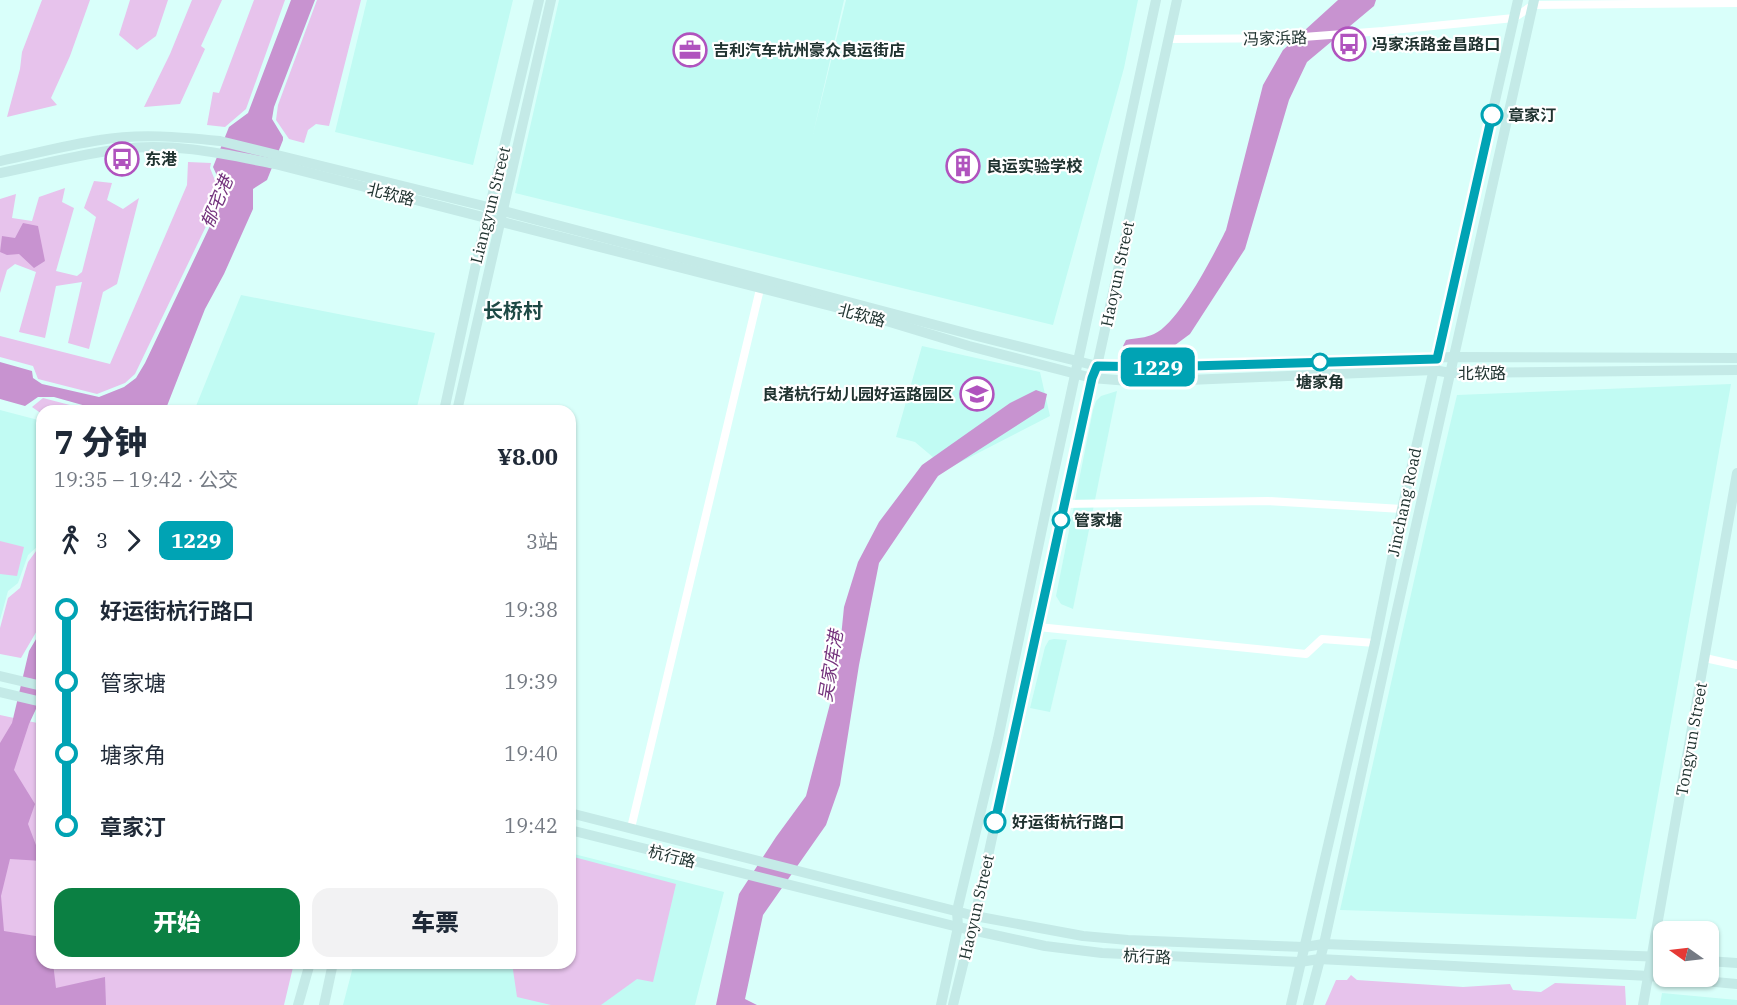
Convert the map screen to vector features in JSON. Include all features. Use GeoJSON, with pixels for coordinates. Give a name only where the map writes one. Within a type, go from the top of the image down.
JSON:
{"type":"FeatureCollection","features":[{"type":"Feature","properties":{"kind":"street","name":"Liangyun Street"},"geometry":{"type":"LineString","coordinates":[[445,405],[539,0]]}},
{"type":"Feature","properties":{"kind":"street","name":"Liangyun Street"},"geometry":{"type":"LineString","coordinates":[[458,405],[551,0]]}},
{"type":"Feature","properties":{"kind":"street","name":"Haoyun Street"},"geometry":{"type":"LineString","coordinates":[[941,1005],[958,927],[957,911],[998,739],[1156,0]]}},
{"type":"Feature","properties":{"kind":"street","name":"Haoyun Street"},"geometry":{"type":"LineString","coordinates":[[953,1005],[975,915],[1177,0]]}},
{"type":"Feature","properties":{"kind":"street","name":"Jinchang Road"},"geometry":{"type":"LineString","coordinates":[[1291,1005],[1299,962],[1375,643],[1433,370],[1518,0]]}},
{"type":"Feature","properties":{"kind":"street","name":"冯家浜路"},"geometry":{"type":"LineString","coordinates":[[1169,39],[1290,38],[1514,18],[1534,3]]}},
{"type":"Feature","properties":{"kind":"street","name":"Jinchang Road"},"geometry":{"type":"LineString","coordinates":[[1308,1005],[1324,944],[1453,357],[1534,3]]}},
{"type":"Feature","properties":{"kind":"street"},"geometry":{"type":"LineString","coordinates":[[1534,3],[1737,3]]}},
{"type":"Feature","properties":{"kind":"street","name":"北软路"},"geometry":{"type":"LineString","coordinates":[[0,161],[100,140],[140,136],[178,137],[1097,366],[1154,367],[1453,357],[1737,358]]}},
{"type":"Feature","properties":{"kind":"street","name":"北软路"},"geometry":{"type":"LineString","coordinates":[[0,173],[122,149],[219,147]]}},
{"type":"Feature","properties":{"kind":"street","name":"北软路"},"geometry":{"type":"LineString","coordinates":[[502,216],[760,289],[870,316],[1092,378],[1141,382],[1433,370],[1451,373],[1737,370]]}},
{"type":"Feature","properties":{"kind":"street"},"geometry":{"type":"LineString","coordinates":[[632,828],[760,289]]}},
{"type":"Feature","properties":{"kind":"street","name":"Tongyun Street"},"geometry":{"type":"LineString","coordinates":[[1664,921],[1737,473]]}},
{"type":"Feature","properties":{"kind":"street"},"geometry":{"type":"LineString","coordinates":[[1064,504],[1268,501],[1402,510]]}},
{"type":"Feature","properties":{"kind":"street"},"geometry":{"type":"LineString","coordinates":[[1038,627],[1306,654],[1322,639],[1375,643]]}},
{"type":"Feature","properties":{"kind":"street"},"geometry":{"type":"LineString","coordinates":[[1705,658],[1737,665]]}},
{"type":"Feature","properties":{"kind":"street"},"geometry":{"type":"LineString","coordinates":[[4,677],[36,685]]}},
{"type":"Feature","properties":{"kind":"street"},"geometry":{"type":"LineString","coordinates":[[0,692],[36,701]]}},
{"type":"Feature","properties":{"kind":"street","name":"杭行路"},"geometry":{"type":"LineString","coordinates":[[576,814],[957,911],[1083,936],[1304,947],[1324,944],[1653,957]]}},
{"type":"Feature","properties":{"kind":"street","name":"杭行路"},"geometry":{"type":"LineString","coordinates":[[576,832],[970,930],[1102,954],[1299,962],[1319,959],[1649,976],[1737,984]]}},
{"type":"Feature","properties":{"kind":"street"},"geometry":{"type":"LineString","coordinates":[[1719,962],[1737,963]]}},
{"type":"Feature","properties":{"kind":"street","name":"Tongyun Street"},"geometry":{"type":"LineString","coordinates":[[1643,1005],[1653,968]]}},
{"type":"Feature","properties":{"kind":"street"},"geometry":{"type":"LineString","coordinates":[[298,1005],[308,969]]}},
{"type":"Feature","properties":{"kind":"street"},"geometry":{"type":"LineString","coordinates":[[324,1005],[332,969]]}},
{"type":"Feature","properties":{"kind":"shaded area"},"geometry":{"type":"Polygon","coordinates":[[[42,0],[90,0],[70,56],[51,98],[57,105],[7,117],[20,69],[22,52],[42,0]]]}},
{"type":"Feature","properties":{"kind":"shaded area"},"geometry":{"type":"Polygon","coordinates":[[[130,0],[168,0],[156,36],[137,50],[119,35],[130,0]]]}},
{"type":"Feature","properties":{"kind":"shaded area"},"geometry":{"type":"Polygon","coordinates":[[[192,0],[222,0],[201,46],[205,49],[180,104],[144,107],[170,54],[192,0]]]}},
{"type":"Feature","properties":{"kind":"shaded area"},"geometry":{"type":"Polygon","coordinates":[[[254,0],[285,0],[246,109],[225,127],[207,125],[213,92],[219,93],[254,0]]]}},
{"type":"Feature","properties":{"kind":"shaded area"},"geometry":{"type":"Polygon","coordinates":[[[291,0],[315,0],[274,107],[272,119],[283,140],[267,180],[253,189],[253,209],[224,274],[205,309],[167,405],[82,405],[54,397],[38,397],[25,406],[0,399],[0,362],[32,371],[33,378],[42,384],[99,397],[124,387],[136,378],[219,207],[224,191],[213,167],[229,127],[248,113],[291,0]]]}},
{"type":"Feature","properties":{"kind":"shaded area"},"geometry":{"type":"Polygon","coordinates":[[[317,0],[361,0],[329,126],[316,124],[308,130],[304,143],[289,139],[276,120],[278,105],[317,0]]]}},
{"type":"Feature","properties":{"kind":"shaded area"},"geometry":{"type":"Polygon","coordinates":[[[367,0],[513,0],[473,165],[335,132],[367,0]]]}},
{"type":"Feature","properties":{"kind":"shaded area"},"geometry":{"type":"Polygon","coordinates":[[[559,0],[844,0],[813,134],[846,0],[1138,0],[1124,68],[1053,325],[515,193],[559,0]]]}},
{"type":"Feature","properties":{"kind":"shaded area"},"geometry":{"type":"Polygon","coordinates":[[[1338,0],[1376,0],[1374,6],[1307,62],[1289,100],[1245,249],[1190,334],[1159,357],[1135,360],[1123,346],[1126,340],[1154,334],[1174,317],[1194,288],[1226,230],[1263,85],[1283,50],[1338,0]]]}},
{"type":"Feature","properties":{"kind":"shaded area"},"geometry":{"type":"Polygon","coordinates":[[[188,162],[211,163],[210,168],[221,195],[135,374],[125,383],[97,394],[38,379],[33,366],[0,357],[0,336],[110,364],[187,185],[188,162]]]}},
{"type":"Feature","properties":{"kind":"shaded area"},"geometry":{"type":"Polygon","coordinates":[[[94,181],[112,183],[107,200],[123,209],[139,198],[117,284],[103,292],[89,349],[68,343],[82,282],[56,286],[45,338],[19,332],[36,272],[15,264],[7,270],[0,293],[0,199],[16,194],[12,218],[32,221],[39,197],[65,188],[62,202],[74,208],[56,271],[77,276],[82,272],[96,217],[84,208],[94,181]]]}},
{"type":"Feature","properties":{"kind":"shaded area"},"geometry":{"type":"Polygon","coordinates":[[[23,223],[38,226],[45,261],[34,268],[19,254],[7,255],[0,252],[2,236],[15,238],[23,223]]]}},
{"type":"Feature","properties":{"kind":"shaded area"},"geometry":{"type":"Polygon","coordinates":[[[241,295],[435,333],[417,405],[196,405],[241,295]]]}},
{"type":"Feature","properties":{"kind":"shaded area","name":"良渚杭行幼儿园好运路园区"},"geometry":{"type":"Polygon","coordinates":[[[922,346],[1040,372],[1050,416],[947,469],[915,442],[896,437],[922,346]]]}},
{"type":"Feature","properties":{"kind":"shaded area"},"geometry":{"type":"Polygon","coordinates":[[[1731,384],[1636,919],[1340,910],[1457,395],[1731,384]]]}},
{"type":"Feature","properties":{"kind":"shaded area"},"geometry":{"type":"Polygon","coordinates":[[[1036,390],[1047,394],[1044,408],[938,476],[879,563],[859,665],[840,785],[826,825],[763,915],[745,999],[757,1005],[716,1005],[739,894],[806,796],[837,677],[844,607],[858,562],[879,522],[922,465],[1010,403],[1036,390]]]}},
{"type":"Feature","properties":{"kind":"shaded area"},"geometry":{"type":"Polygon","coordinates":[[[1117,391],[1073,609],[1061,604],[1056,596],[1093,410],[1096,401],[1101,396],[1117,391]]]}},
{"type":"Feature","properties":{"kind":"shaded area"},"geometry":{"type":"Polygon","coordinates":[[[43,398],[70,405],[36,405],[36,410],[32,407],[43,398]]]}},
{"type":"Feature","properties":{"kind":"shaded area"},"geometry":{"type":"Polygon","coordinates":[[[0,410],[36,419],[36,548],[28,555],[18,583],[8,591],[0,620],[0,410]]]}},
{"type":"Feature","properties":{"kind":"shaded area"},"geometry":{"type":"Polygon","coordinates":[[[0,541],[24,547],[17,576],[0,574],[0,541]]]}},
{"type":"Feature","properties":{"kind":"shaded area"},"geometry":{"type":"Polygon","coordinates":[[[36,551],[36,632],[21,658],[0,654],[0,628],[8,598],[20,588],[28,562],[36,551]]]}},
{"type":"Feature","properties":{"kind":"shaded area"},"geometry":{"type":"Polygon","coordinates":[[[36,639],[36,709],[14,770],[35,804],[28,824],[36,845],[36,861],[10,859],[1,896],[4,931],[36,936],[36,969],[54,969],[56,988],[105,977],[106,1005],[0,1005],[0,743],[12,723],[29,651],[36,639]]]}},
{"type":"Feature","properties":{"kind":"shaded area"},"geometry":{"type":"Polygon","coordinates":[[[1049,640],[1067,640],[1050,712],[1030,708],[1045,647],[1049,640]]]}},
{"type":"Feature","properties":{"kind":"shaded area"},"geometry":{"type":"Polygon","coordinates":[[[0,715],[36,723],[36,969],[293,969],[284,1005],[0,1005],[0,715]]]}},
{"type":"Feature","properties":{"kind":"shaded area"},"geometry":{"type":"Polygon","coordinates":[[[576,855],[724,892],[695,1005],[343,1005],[352,969],[576,969],[576,855]]]}},
{"type":"Feature","properties":{"kind":"shaded area"},"geometry":{"type":"Polygon","coordinates":[[[576,858],[676,884],[653,982],[637,979],[601,1005],[551,1005],[517,997],[513,969],[576,969],[576,858]]]}},
{"type":"Feature","properties":{"kind":"shaded area"},"geometry":{"type":"Polygon","coordinates":[[[1351,975],[1357,980],[1463,987],[1510,984],[1513,990],[1541,992],[1555,983],[1625,986],[1626,1005],[1325,1005],[1336,980],[1347,980],[1351,975]]]}},
{"type":"Feature","properties":{"kind":"shaded area"},"geometry":{"type":"Polygon","coordinates":[[[1662,993],[1737,1000],[1737,1005],[1660,1005],[1662,993]]]}},
{"type":"Feature","properties":{"kind":"bus line","name":"1229"},"geometry":{"type":"LineString","coordinates":[[995,822],[1092,378],[1097,366],[1154,367],[1437,359],[1492,115]]}},
{"type":"Feature","properties":{"kind":"place","name":"冯家浜路金昌路口"},"geometry":{"type":"Point","coordinates":[1349,44]}},
{"type":"Feature","properties":{"kind":"place","name":"吉利汽车杭州豪众良运街店"},"geometry":{"type":"Point","coordinates":[690,50]}},
{"type":"Feature","properties":{"kind":"place","name":"章家汀"},"geometry":{"type":"Point","coordinates":[1492,115]}},
{"type":"Feature","properties":{"kind":"place","name":"东港"},"geometry":{"type":"Point","coordinates":[122,159]}},
{"type":"Feature","properties":{"kind":"place","name":"良运实验学校"},"geometry":{"type":"Point","coordinates":[963,166]}},
{"type":"Feature","properties":{"kind":"place","name":"塘家角"},"geometry":{"type":"Point","coordinates":[1320,362]}},
{"type":"Feature","properties":{"kind":"place","name":"良渚杭行幼儿园好运路园区"},"geometry":{"type":"Point","coordinates":[977,394]}},
{"type":"Feature","properties":{"kind":"place","name":"管家塘"},"geometry":{"type":"Point","coordinates":[1061,520]}},
{"type":"Feature","properties":{"kind":"place","name":"好运街杭行路口"},"geometry":{"type":"Point","coordinates":[995,822]}},
{"type":"Feature","properties":{"kind":"district","name":"长桥村"},"geometry":{"type":"Point","coordinates":[513,311]}},
{"type":"Feature","properties":{"kind":"water label","name":"郁宅港"},"geometry":{"type":"Point","coordinates":[217,202]}},
{"type":"Feature","properties":{"kind":"water label","name":"吴家库港"},"geometry":{"type":"Point","coordinates":[831,666]}}]}
